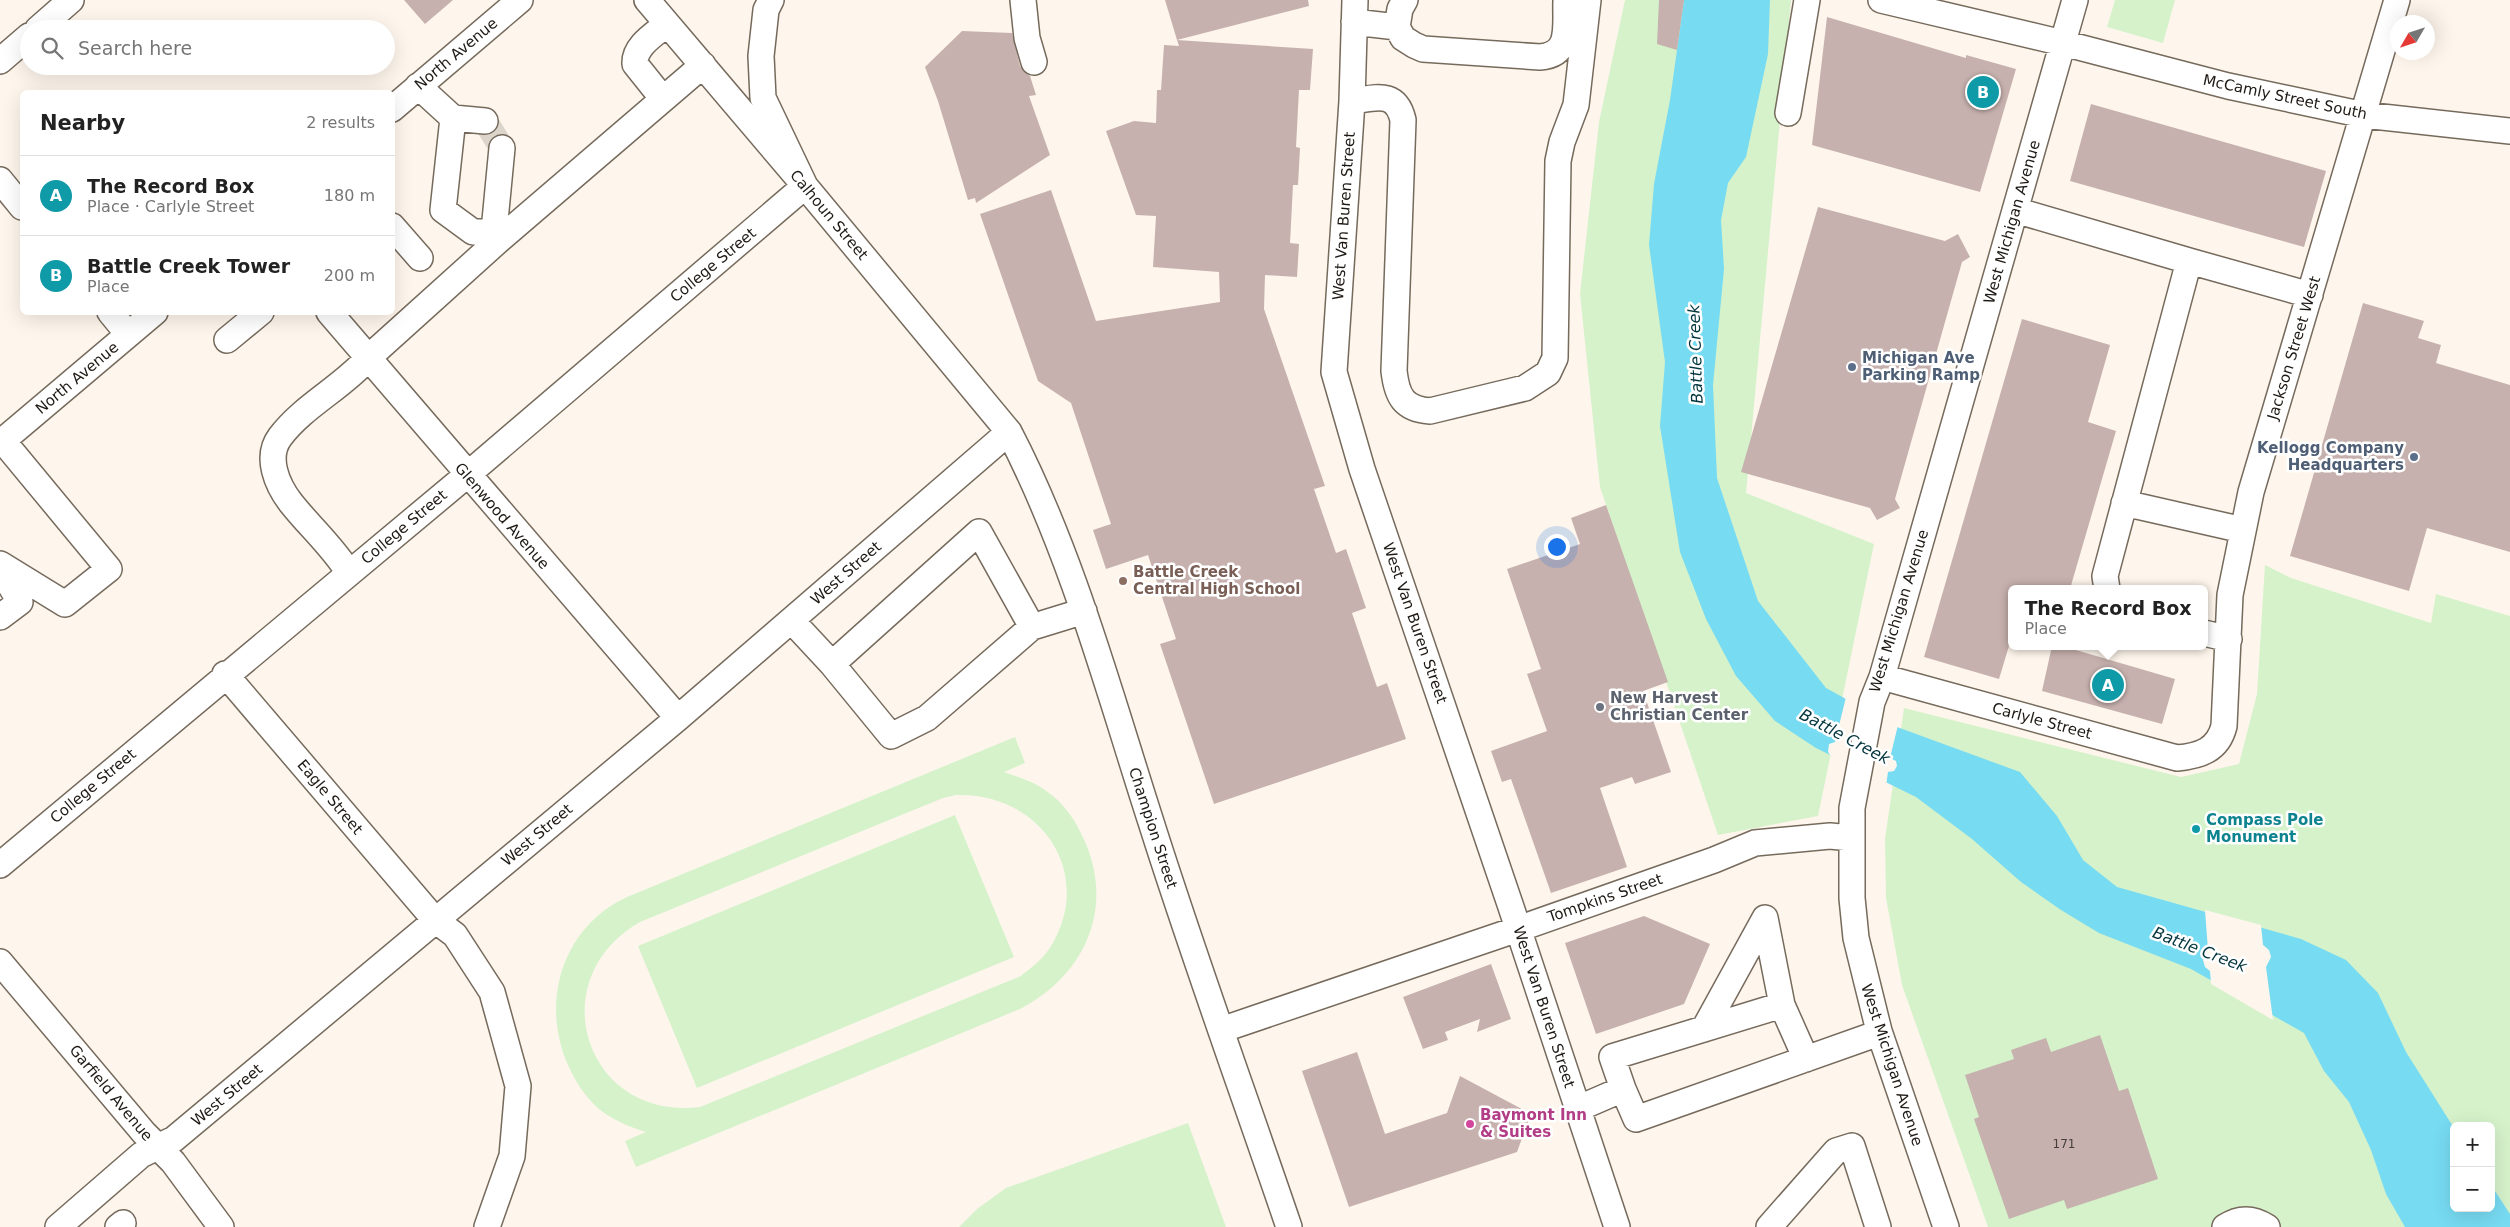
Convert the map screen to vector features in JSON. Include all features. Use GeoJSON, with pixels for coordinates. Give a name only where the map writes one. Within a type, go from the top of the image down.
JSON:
{"type":"FeatureCollection","features":[{"type":"Feature","properties":{"kind":"street"},"geometry":{"type":"LineString","coordinates":[[49,20],[72,0]]}},
{"type":"Feature","properties":{"kind":"street","name":"North Avenue"},"geometry":{"type":"LineString","coordinates":[[395,106],[520,0]]}},
{"type":"Feature","properties":{"kind":"street","name":"Calhoun Street"},"geometry":{"type":"LineString","coordinates":[[647,0],[806,186],[1009,432]]}},
{"type":"Feature","properties":{"kind":"street"},"geometry":{"type":"LineString","coordinates":[[771,0],[766,10],[761,56],[763,98],[806,186]]}},
{"type":"Feature","properties":{"kind":"street"},"geometry":{"type":"LineString","coordinates":[[1023,0],[1027,38],[1034,62]]}},
{"type":"Feature","properties":{"kind":"street"},"geometry":{"type":"LineString","coordinates":[[1397,27],[1400,9],[1405,0]]}},
{"type":"Feature","properties":{"kind":"street"},"geometry":{"type":"LineString","coordinates":[[1788,113],[1807,0]]}},
{"type":"Feature","properties":{"kind":"street","name":"McCamly Street South"},"geometry":{"type":"LineString","coordinates":[[1881,0],[2063,43],[2228,86],[2364,115],[2510,131]]}},
{"type":"Feature","properties":{"kind":"street","name":"West Michigan Avenue"},"geometry":{"type":"LineString","coordinates":[[1946,1227],[1879,1033],[1866,987],[1856,938],[1852,898],[1852,808],[1872,702],[1882,677],[2075,0]]}},
{"type":"Feature","properties":{"kind":"street","name":"Jackson Street West"},"geometry":{"type":"LineString","coordinates":[[2203,753],[2216,744],[2224,726],[2230,595],[2251,492],[2397,0]]}},
{"type":"Feature","properties":{"kind":"street"},"geometry":{"type":"LineString","coordinates":[[1355,11],[1397,27],[1404,38],[1414,45],[1433,50],[1550,56],[1559,52],[1563,44],[1573,1]]}},
{"type":"Feature","properties":{"kind":"street"},"geometry":{"type":"LineString","coordinates":[[1352,101],[1379,98],[1392,100],[1400,107],[1403,120],[1394,357],[1395,385],[1403,399],[1414,410],[1430,411],[1526,388],[1548,373],[1555,358],[1558,161],[1562,142],[1576,105],[1573,1]]}},
{"type":"Feature","properties":{"kind":"street","name":"West Van Buren Street"},"geometry":{"type":"LineString","coordinates":[[1355,11],[1352,101],[1334,372],[1362,469],[1518,929],[1616,1227]]}},
{"type":"Feature","properties":{"kind":"street"},"geometry":{"type":"LineString","coordinates":[[663,99],[635,64],[634,57],[643,44],[667,24]]}},
{"type":"Feature","properties":{"kind":"street"},"geometry":{"type":"LineString","coordinates":[[0,61],[20,44]]}},
{"type":"Feature","properties":{"kind":"street"},"geometry":{"type":"LineString","coordinates":[[349,573],[338,555],[290,501],[275,477],[274,456],[280,437],[308,410],[355,373],[368,358],[497,235],[703,65]]}},
{"type":"Feature","properties":{"kind":"street"},"geometry":{"type":"LineString","coordinates":[[418,86],[453,118],[485,121]]}},
{"type":"Feature","properties":{"kind":"street"},"geometry":{"type":"LineString","coordinates":[[453,118],[443,210],[473,232],[497,235]]}},
{"type":"Feature","properties":{"kind":"street"},"geometry":{"type":"LineString","coordinates":[[497,235],[502,148]]}},
{"type":"Feature","properties":{"kind":"street"},"geometry":{"type":"LineString","coordinates":[[0,180],[20,205]]}},
{"type":"Feature","properties":{"kind":"street","name":"College Street"},"geometry":{"type":"LineString","coordinates":[[0,865],[225,674],[466,475],[806,186]]}},
{"type":"Feature","properties":{"kind":"street"},"geometry":{"type":"LineString","coordinates":[[2015,210],[2310,295]]}},
{"type":"Feature","properties":{"kind":"street"},"geometry":{"type":"LineString","coordinates":[[395,229],[420,258]]}},
{"type":"Feature","properties":{"kind":"street"},"geometry":{"type":"LineString","coordinates":[[2106,585],[2105,576],[2189,261]]}},
{"type":"Feature","properties":{"kind":"street"},"geometry":{"type":"LineString","coordinates":[[112,315],[128,334]]}},
{"type":"Feature","properties":{"kind":"street","name":"North Avenue"},"geometry":{"type":"LineString","coordinates":[[1,442],[150,315]]}},
{"type":"Feature","properties":{"kind":"street"},"geometry":{"type":"LineString","coordinates":[[227,340],[257,315]]}},
{"type":"Feature","properties":{"kind":"street","name":"Glenwood Avenue"},"geometry":{"type":"LineString","coordinates":[[332,315],[466,475],[678,718]]}},
{"type":"Feature","properties":{"kind":"street","name":"Champion Street"},"geometry":{"type":"LineString","coordinates":[[1009,432],[1023,460],[1084,611],[1165,867],[1289,1227]]}},
{"type":"Feature","properties":{"kind":"street","name":"West Street"},"geometry":{"type":"LineString","coordinates":[[58,1227],[141,1156],[174,1139],[678,718],[1009,432]]}},
{"type":"Feature","properties":{"kind":"street"},"geometry":{"type":"LineString","coordinates":[[0,564],[66,604],[109,569],[1,442]]}},
{"type":"Feature","properties":{"kind":"street"},"geometry":{"type":"LineString","coordinates":[[2124,503],[2243,530]]}},
{"type":"Feature","properties":{"kind":"street"},"geometry":{"type":"LineString","coordinates":[[832,664],[979,532],[1032,627]]}},
{"type":"Feature","properties":{"kind":"street"},"geometry":{"type":"LineString","coordinates":[[0,568],[20,602],[0,617]]}},
{"type":"Feature","properties":{"kind":"street"},"geometry":{"type":"LineString","coordinates":[[792,620],[832,664],[891,736],[927,718],[1032,627],[1084,611]]}},
{"type":"Feature","properties":{"kind":"street"},"geometry":{"type":"LineString","coordinates":[[2208,634],[2229,639]]}},
{"type":"Feature","properties":{"kind":"street","name":"Eagle Street"},"geometry":{"type":"LineString","coordinates":[[225,674],[435,920],[455,935],[492,992],[518,1086],[512,1156],[487,1227]]}},
{"type":"Feature","properties":{"kind":"street","name":"Carlyle Street"},"geometry":{"type":"LineString","coordinates":[[1882,677],[2177,758],[2203,753]]}},
{"type":"Feature","properties":{"kind":"street","name":"Tompkins Street"},"geometry":{"type":"LineString","coordinates":[[1221,1030],[1518,929],[1714,860],[1755,843],[1830,836],[1851,838]]}},
{"type":"Feature","properties":{"kind":"street"},"geometry":{"type":"LineString","coordinates":[[1704,1029],[1765,918],[1782,1005],[1806,1059]]}},
{"type":"Feature","properties":{"kind":"street","name":"Garfield Avenue"},"geometry":{"type":"LineString","coordinates":[[0,962],[172,1162],[221,1227]]}},
{"type":"Feature","properties":{"kind":"street"},"geometry":{"type":"LineString","coordinates":[[1782,1005],[1612,1057],[1636,1120],[1879,1033]]}},
{"type":"Feature","properties":{"kind":"street"},"geometry":{"type":"LineString","coordinates":[[1577,1109],[1623,1089]]}},
{"type":"Feature","properties":{"kind":"street"},"geometry":{"type":"LineString","coordinates":[[1769,1227],[1836,1152],[1852,1146],[1878,1227]]}},
{"type":"Feature","properties":{"kind":"street"},"geometry":{"type":"LineString","coordinates":[[2225,1227],[2233,1222],[2245,1219],[2258,1221],[2267,1227]]}},
{"type":"Feature","properties":{"kind":"green space"},"geometry":{"type":"Polygon","coordinates":[[[1625,0],[1791,0],[1746,493],[1874,544],[1818,816],[1718,835],[1600,487],[1580,294],[1599,122],[1625,0]]]}},
{"type":"Feature","properties":{"kind":"green space"},"geometry":{"type":"Polygon","coordinates":[[[2115,0],[2175,0],[2163,43],[2107,27],[2115,0]]]}},
{"type":"Feature","properties":{"kind":"green space"},"geometry":{"type":"Polygon","coordinates":[[[2265,565],[2291,578],[2431,623],[2436,594],[2510,616],[2510,1227],[1988,1227],[1902,985],[1886,898],[1885,839],[1904,708],[2181,777],[2239,764],[2257,694],[2265,565]]]}},
{"type":"Feature","properties":{"kind":"green space"},"geometry":{"type":"Polygon","coordinates":[[[1015,737],[1025,763],[1004,772],[1040,787],[1059,801],[1070,814],[1086,844],[1094,869],[1096,894],[1094,917],[1087,940],[1076,960],[1061,979],[1042,995],[1020,1009],[636,1167],[625,1141],[646,1132],[610,1117],[599,1109],[585,1094],[568,1065],[560,1041],[556,1016],[557,992],[563,969],[572,947],[586,927],[605,910],[627,897],[1015,737]],[[956,795],[943,798],[640,922],[609,947],[591,977],[585,1009],[589,1041],[604,1070],[628,1092],[660,1105],[700,1107],[1021,976],[1038,962],[1051,946],[1063,918],[1067,891],[1063,865],[1052,842],[1034,822],[1012,807],[986,798],[956,795]]]}},
{"type":"Feature","properties":{"kind":"green space"},"geometry":{"type":"Polygon","coordinates":[[[955,815],[1014,957],[697,1088],[638,946],[955,815]]]}},
{"type":"Feature","properties":{"kind":"green space"},"geometry":{"type":"Polygon","coordinates":[[[1188,1123],[1226,1227],[959,1227],[977,1209],[1006,1188],[1188,1123]]]}},
{"type":"Feature","properties":{"kind":"water","name":"Battle Creek"},"geometry":{"type":"Polygon","coordinates":[[[1684,0],[1770,0],[1768,54],[1746,157],[1728,183],[1721,220],[1724,269],[1713,385],[1717,478],[1758,601],[1826,688],[1897,727],[2020,772],[2057,816],[2083,860],[2117,887],[2301,939],[2346,960],[2378,993],[2406,1052],[2450,1122],[2450,1212],[2495,1212],[2495,1191],[2510,1214],[2510,1227],[2405,1227],[2386,1194],[2371,1150],[2349,1102],[2324,1071],[2304,1033],[2191,969],[2099,933],[2061,910],[2021,882],[1972,839],[1916,797],[1816,748],[1775,721],[1736,676],[1706,619],[1680,552],[1660,426],[1665,362],[1649,245],[1654,184],[1670,100],[1684,0]]]}},
{"type":"Feature","properties":{"kind":"pier"},"geometry":{"type":"Polygon","coordinates":[[[1846,697],[1898,725],[1890,758],[1896,761],[1897,766],[1894,771],[1888,772],[1886,786],[1833,759],[1828,752],[1829,744],[1835,742],[1846,697]]]}},
{"type":"Feature","properties":{"kind":"pier"},"geometry":{"type":"Polygon","coordinates":[[[2205,910],[2261,925],[2263,945],[2269,950],[2271,957],[2266,967],[2273,1020],[2211,984],[2210,971],[2205,967],[2203,960],[2208,950],[2205,910]]]}},
{"type":"Feature","properties":{"kind":"building"},"geometry":{"type":"Polygon","coordinates":[[[404,0],[453,0],[425,24],[404,0]]]}},
{"type":"Feature","properties":{"kind":"building"},"geometry":{"type":"Polygon","coordinates":[[[1165,0],[1308,0],[1309,6],[1177,40],[1165,0]]]}},
{"type":"Feature","properties":{"kind":"building"},"geometry":{"type":"Polygon","coordinates":[[[1659,0],[1684,0],[1677,50],[1657,44],[1659,0]]]}},
{"type":"Feature","properties":{"kind":"building"},"geometry":{"type":"Polygon","coordinates":[[[1827,17],[1966,58],[1966,55],[2016,69],[1980,192],[1812,145],[1827,17]]]}},
{"type":"Feature","properties":{"kind":"building"},"geometry":{"type":"Polygon","coordinates":[[[962,31],[1012,33],[1020,66],[1030,76],[1036,95],[1029,96],[1050,155],[976,203],[975,198],[968,200],[938,101],[925,67],[962,31]]]}},
{"type":"Feature","properties":{"kind":"building"},"geometry":{"type":"Polygon","coordinates":[[[1177,40],[1313,49],[1310,90],[1299,90],[1296,147],[1300,148],[1298,185],[1293,185],[1290,243],[1299,244],[1297,277],[1265,275],[1264,309],[1325,486],[1314,489],[1336,553],[1346,549],[1366,608],[1352,613],[1377,687],[1387,683],[1406,739],[1214,804],[1160,644],[1176,639],[1148,555],[1106,569],[1093,530],[1111,524],[1071,403],[1038,381],[980,214],[1051,190],[1096,321],[1220,302],[1219,272],[1153,267],[1156,216],[1136,215],[1106,131],[1134,121],[1156,123],[1157,90],[1161,90],[1164,45],[1179,46],[1177,40]]]}},
{"type":"Feature","properties":{"kind":"building"},"geometry":{"type":"Polygon","coordinates":[[[2091,104],[2326,171],[2304,247],[2070,181],[2091,104]]]}},
{"type":"Feature","properties":{"kind":"building","name":"Michigan Ave Parking Ramp"},"geometry":{"type":"Polygon","coordinates":[[[1818,207],[1945,241],[1958,234],[1970,257],[1962,262],[1895,499],[1900,508],[1877,520],[1870,508],[1741,472],[1818,207]]]}},
{"type":"Feature","properties":{"kind":"building","name":"Kellogg Company Headquarters"},"geometry":{"type":"Polygon","coordinates":[[[2363,303],[2424,321],[2418,338],[2441,345],[2436,363],[2510,385],[2510,552],[2427,528],[2409,591],[2290,556],[2363,303]]]}},
{"type":"Feature","properties":{"kind":"building"},"geometry":{"type":"Polygon","coordinates":[[[2022,319],[2110,345],[2088,422],[2116,431],[2071,585],[2008,585],[2008,649],[1999,679],[1924,657],[2022,319]]]}},
{"type":"Feature","properties":{"kind":"building"},"geometry":{"type":"Polygon","coordinates":[[[1606,505],[1668,682],[1643,691],[1671,772],[1635,784],[1632,777],[1600,788],[1627,867],[1551,893],[1511,779],[1502,782],[1491,751],[1547,731],[1527,674],[1541,669],[1507,569],[1580,544],[1571,518],[1606,505]]]}},
{"type":"Feature","properties":{"kind":"building"},"geometry":{"type":"Polygon","coordinates":[[[2051,650],[2076,650],[2175,679],[2162,724],[2042,691],[2051,650]]]}},
{"type":"Feature","properties":{"kind":"building"},"geometry":{"type":"Polygon","coordinates":[[[1644,916],[1710,944],[1684,1004],[1596,1034],[1565,943],[1644,916]]]}},
{"type":"Feature","properties":{"kind":"building"},"geometry":{"type":"Polygon","coordinates":[[[1491,964],[1511,1019],[1477,1032],[1480,1019],[1445,1032],[1448,1040],[1423,1049],[1403,997],[1491,964]]]}},
{"type":"Feature","properties":{"kind":"building"},"geometry":{"type":"Polygon","coordinates":[[[2100,1035],[2119,1091],[2128,1088],[2158,1179],[2067,1209],[2064,1200],[2009,1219],[1974,1119],[1979,1117],[1965,1075],[2014,1059],[2011,1050],[2046,1038],[2051,1052],[2100,1035]]]}},
{"type":"Feature","properties":{"kind":"building","name":"Baymont Inn & Suites"},"geometry":{"type":"Polygon","coordinates":[[[1357,1052],[1385,1134],[1447,1113],[1460,1076],[1531,1114],[1517,1152],[1349,1207],[1302,1071],[1357,1052]]]}},
{"type":"Feature","properties":{"kind":"tunnel"},"geometry":{"type":"LineString","coordinates":[[485,121],[502,148]]}},
{"type":"Feature","properties":{"kind":"place","name":"Battle Creek Tower"},"geometry":{"type":"Point","coordinates":[1983,92]}},
{"type":"Feature","properties":{"kind":"place","name":"Michigan Ave Parking Ramp"},"geometry":{"type":"Point","coordinates":[1852,367]}},
{"type":"Feature","properties":{"kind":"place","name":"Kellogg Company Headquarters"},"geometry":{"type":"Point","coordinates":[2414,457]}},
{"type":"Feature","properties":{"kind":"place","name":"Battle Creek Central High School"},"geometry":{"type":"Point","coordinates":[1123,581]}},
{"type":"Feature","properties":{"kind":"place","name":"The Record Box"},"geometry":{"type":"Point","coordinates":[2108,685]}},
{"type":"Feature","properties":{"kind":"place","name":"New Harvest Christian Center"},"geometry":{"type":"Point","coordinates":[1600,707]}},
{"type":"Feature","properties":{"kind":"place","name":"Compass Pole Monument"},"geometry":{"type":"Point","coordinates":[2196,829]}},
{"type":"Feature","properties":{"kind":"place","name":"Baymont Inn & Suites"},"geometry":{"type":"Point","coordinates":[1470,1124]}}]}
